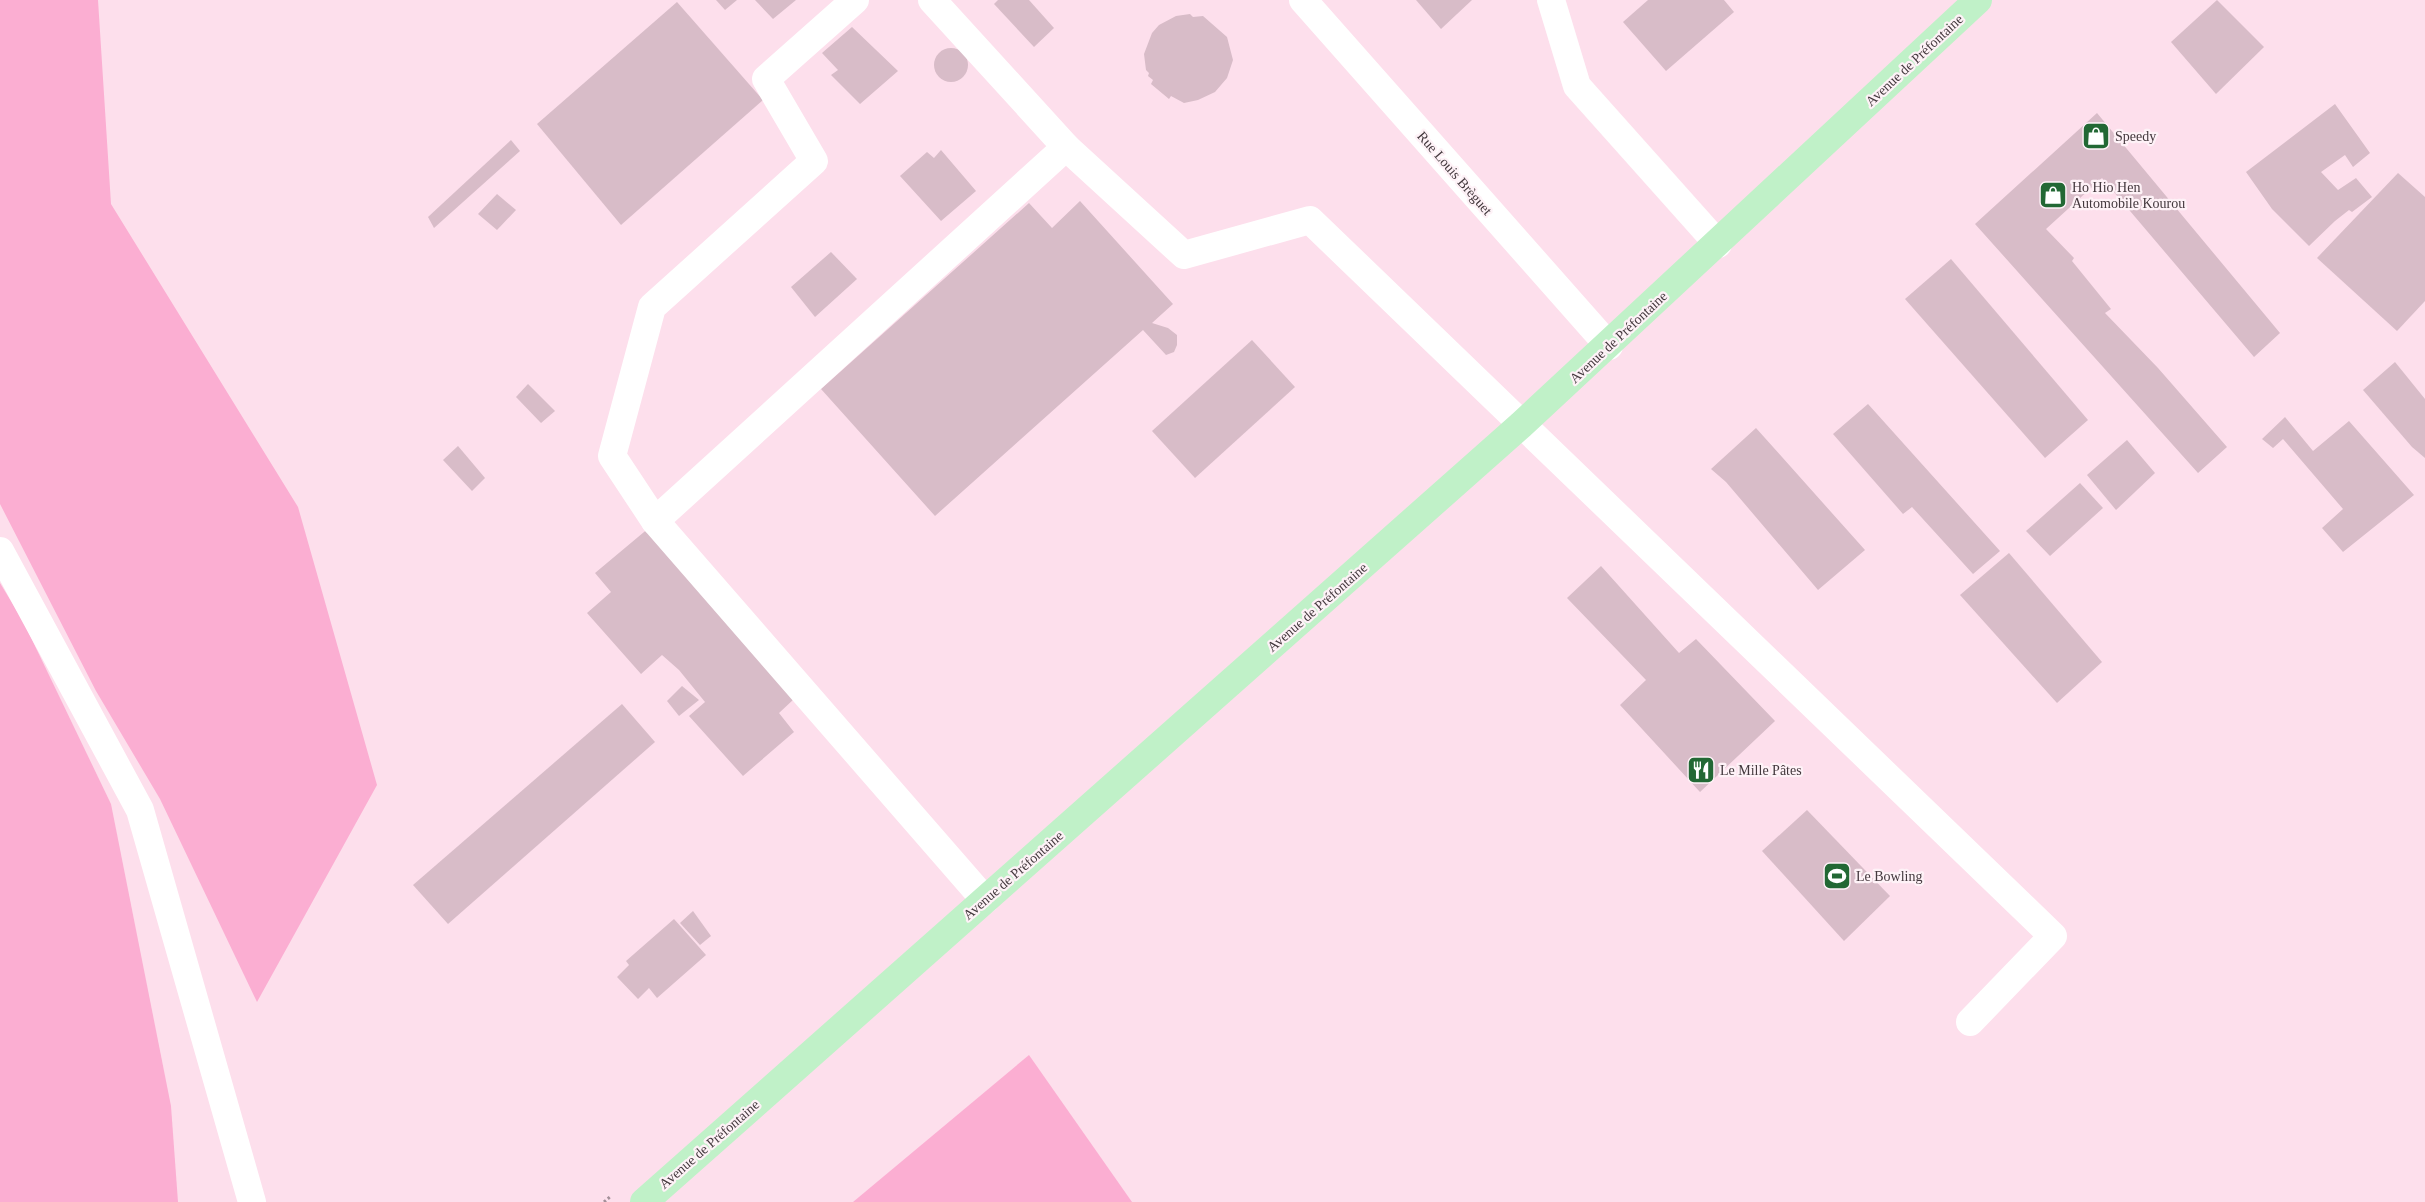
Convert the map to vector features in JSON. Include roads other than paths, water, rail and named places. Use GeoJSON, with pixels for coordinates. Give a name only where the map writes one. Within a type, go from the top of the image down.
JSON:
{"type":"FeatureCollection","features":[{"type":"Feature","properties":{"kind":"main road","name":"Avenue de Préfontaine"},"geometry":{"type":"LineString","coordinates":[[644,1202],[1609,346],[1975,1]]}},
{"type":"Feature","properties":{"kind":"street"},"geometry":{"type":"LineString","coordinates":[[855,0],[766,79],[814,161],[652,306],[612,456],[655,521],[985,900]]}},
{"type":"Feature","properties":{"kind":"street"},"geometry":{"type":"LineString","coordinates":[[932,0],[1066,148],[1184,255],[1310,220],[2053,936],[1970,1022]]}},
{"type":"Feature","properties":{"kind":"street","name":"Rue Louis Brèguet"},"geometry":{"type":"LineString","coordinates":[[1302,0],[1609,346]]}},
{"type":"Feature","properties":{"kind":"street"},"geometry":{"type":"LineString","coordinates":[[1551,0],[1577,86],[1718,244]]}},
{"type":"Feature","properties":{"kind":"street"},"geometry":{"type":"LineString","coordinates":[[655,521],[1066,148]]}},
{"type":"Feature","properties":{"kind":"street"},"geometry":{"type":"LineString","coordinates":[[0,551],[140,810],[252,1202]]}},
{"type":"Feature","properties":{"kind":"place","name":"Speedy"},"geometry":{"type":"Point","coordinates":[2096,136]}},
{"type":"Feature","properties":{"kind":"place","name":"Ho Hio Hen Automobile Kourou"},"geometry":{"type":"Point","coordinates":[2053,195]}},
{"type":"Feature","properties":{"kind":"place","name":"Le Mille Pâtes"},"geometry":{"type":"Point","coordinates":[1701,770]}},
{"type":"Feature","properties":{"kind":"place","name":"Le Bowling"},"geometry":{"type":"Point","coordinates":[1837,876]}}]}
